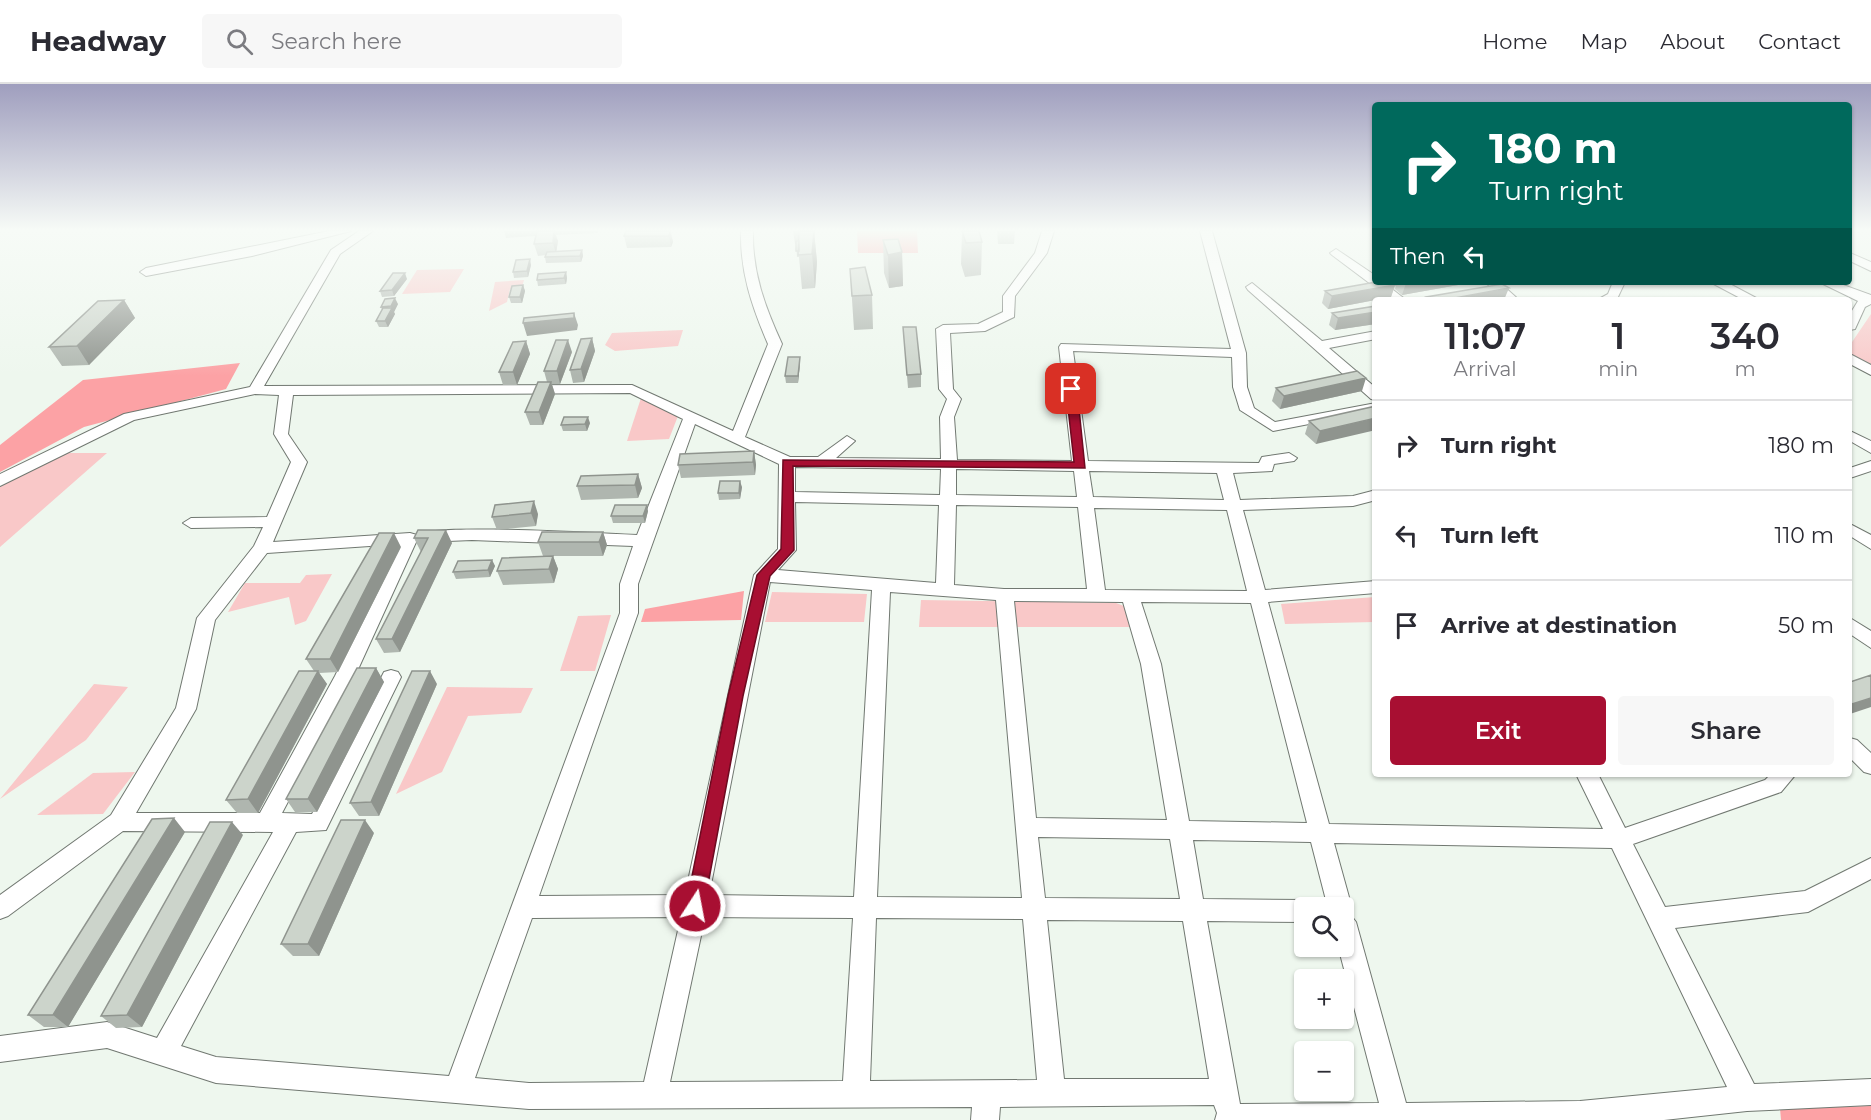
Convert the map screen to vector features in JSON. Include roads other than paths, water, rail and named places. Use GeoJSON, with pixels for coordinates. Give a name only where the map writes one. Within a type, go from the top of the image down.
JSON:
{"type":"FeatureCollection","features":[{"type":"Feature","properties":{"kind":"street"},"geometry":{"type":"LineString","coordinates":[[255,390],[319,279]]}},
{"type":"Feature","properties":{"kind":"street"},"geometry":{"type":"LineString","coordinates":[[737,439],[775,344],[754,299],[750,279]]}},
{"type":"Feature","properties":{"kind":"street"},"geometry":{"type":"LineString","coordinates":[[945,590],[949,463],[947,417],[954,399],[946,389],[943,329],[980,328],[1009,314],[1009,296],[1021,279]]}},
{"type":"Feature","properties":{"kind":"street"},"geometry":{"type":"LineString","coordinates":[[1219,279],[1239,353],[1240,387],[1247,410],[1273,427],[1372,408]]}},
{"type":"Feature","properties":{"kind":"street"},"geometry":{"type":"LineString","coordinates":[[1380,285],[1396,297]]}},
{"type":"Feature","properties":{"kind":"street"},"geometry":{"type":"LineString","coordinates":[[1495,285],[1509,297]]}},
{"type":"Feature","properties":{"kind":"street"},"geometry":{"type":"LineString","coordinates":[[1722,285],[1748,297]]}},
{"type":"Feature","properties":{"kind":"street"},"geometry":{"type":"LineString","coordinates":[[1832,285],[1870,300]]}},
{"type":"Feature","properties":{"kind":"street"},"geometry":{"type":"LineString","coordinates":[[1252,287],[1372,392]]}},
{"type":"Feature","properties":{"kind":"street"},"geometry":{"type":"LineString","coordinates":[[1852,322],[1860,305],[1870,300]]}},
{"type":"Feature","properties":{"kind":"street"},"geometry":{"type":"LineString","coordinates":[[1319,346],[1372,336]]}},
{"type":"Feature","properties":{"kind":"street"},"geometry":{"type":"LineString","coordinates":[[1097,596],[1066,347],[1239,353]]}},
{"type":"Feature","properties":{"kind":"street"},"geometry":{"type":"LineString","coordinates":[[1852,359],[1871,371]]}},
{"type":"Feature","properties":{"kind":"street"},"geometry":{"type":"LineString","coordinates":[[0,481],[33,462],[129,417],[255,390],[632,389],[787,462],[1266,468],[1267,460],[1289,458]]}},
{"type":"Feature","properties":{"kind":"street"},"geometry":{"type":"LineString","coordinates":[[0,908],[119,822],[186,709],[206,618],[262,548],[298,462],[281,434],[287,390]]}},
{"type":"Feature","properties":{"kind":"street"},"geometry":{"type":"LineString","coordinates":[[457,1090],[629,613],[629,584],[643,541],[691,417]]}},
{"type":"Feature","properties":{"kind":"street"},"geometry":{"type":"LineString","coordinates":[[1852,436],[1871,447]]}},
{"type":"Feature","properties":{"kind":"street"},"geometry":{"type":"LineString","coordinates":[[787,462],[822,462],[847,441]]}},
{"type":"Feature","properties":{"kind":"street"},"geometry":{"type":"LineString","coordinates":[[654,1095],[695,906],[735,696],[763,575],[787,550],[787,462]]}},
{"type":"Feature","properties":{"kind":"street"},"geometry":{"type":"LineString","coordinates":[[1852,472],[1871,466]]}},
{"type":"Feature","properties":{"kind":"street"},"geometry":{"type":"LineString","coordinates":[[1224,468],[1337,897]]}},
{"type":"Feature","properties":{"kind":"street"},"geometry":{"type":"LineString","coordinates":[[787,497],[948,502],[1234,505],[1353,501],[1372,496]]}},
{"type":"Feature","properties":{"kind":"street"},"geometry":{"type":"LineString","coordinates":[[191,523],[273,522]]}},
{"type":"Feature","properties":{"kind":"street"},"geometry":{"type":"LineString","coordinates":[[1852,530],[1871,543]]}},
{"type":"Feature","properties":{"kind":"street"},"geometry":{"type":"LineString","coordinates":[[262,548],[472,535],[643,541]]}},
{"type":"Feature","properties":{"kind":"street"},"geometry":{"type":"LineString","coordinates":[[266,823],[345,676],[410,538]]}},
{"type":"Feature","properties":{"kind":"street"},"geometry":{"type":"LineString","coordinates":[[763,575],[1004,595],[1258,597],[1372,587]]}},
{"type":"Feature","properties":{"kind":"street"},"geometry":{"type":"LineString","coordinates":[[856,1095],[881,584]]}},
{"type":"Feature","properties":{"kind":"street"},"geometry":{"type":"LineString","coordinates":[[1004,595],[1052,1093]]}},
{"type":"Feature","properties":{"kind":"street"},"geometry":{"type":"LineString","coordinates":[[1130,596],[1151,664],[1228,1110]]}},
{"type":"Feature","properties":{"kind":"street"},"geometry":{"type":"LineString","coordinates":[[1852,627],[1871,641]]}},
{"type":"Feature","properties":{"kind":"street"},"geometry":{"type":"LineString","coordinates":[[119,822],[318,823],[391,677]]}},
{"type":"Feature","properties":{"kind":"street"},"geometry":{"type":"LineString","coordinates":[[1588,777],[1747,1098]]}},
{"type":"Feature","properties":{"kind":"street"},"geometry":{"type":"LineString","coordinates":[[1026,827],[1619,839],[1773,786],[1782,777]]}},
{"type":"Feature","properties":{"kind":"street"},"geometry":{"type":"LineString","coordinates":[[163,1053],[290,823]]}},
{"type":"Feature","properties":{"kind":"street"},"geometry":{"type":"LineString","coordinates":[[1658,920],[1808,901],[1871,868]]}},
{"type":"Feature","properties":{"kind":"street"},"geometry":{"type":"LineString","coordinates":[[524,907],[695,906],[1294,911]]}},
{"type":"Feature","properties":{"kind":"street"},"geometry":{"type":"LineString","coordinates":[[1354,957],[1396,1116]]}},
{"type":"Feature","properties":{"kind":"street"},"geometry":{"type":"LineString","coordinates":[[0,1048],[107,1035],[216,1070],[529,1096],[856,1095],[986,1107],[1052,1093],[1228,1110],[1396,1116],[1580,1115],[1747,1098],[1871,1092]]}}]}
